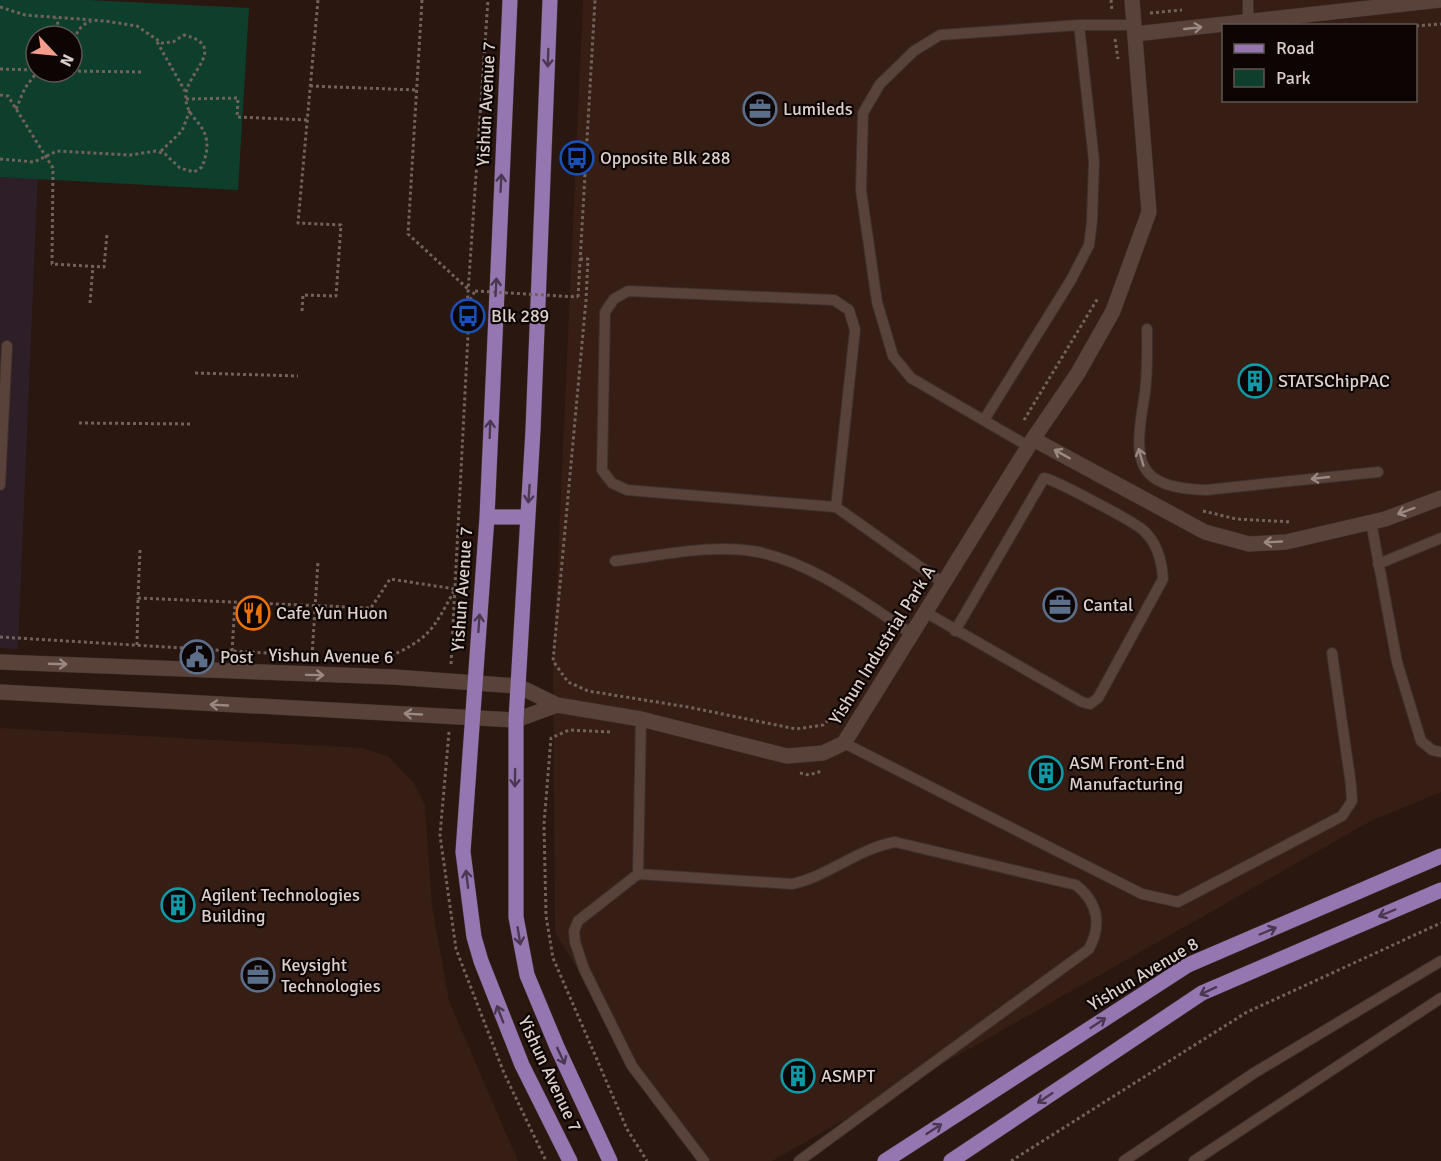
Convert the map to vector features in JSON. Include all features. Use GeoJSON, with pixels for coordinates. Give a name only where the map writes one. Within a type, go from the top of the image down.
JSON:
{"type":"FeatureCollection","features":[{"type":"Feature","properties":{"kind":"main road","name":"Yishun Avenue 7"},"geometry":{"type":"LineString","coordinates":[[510,0],[487,517],[463,852],[474,937],[511,1039],[570,1161]]}},
{"type":"Feature","properties":{"kind":"main road","name":"Yishun Avenue 7"},"geometry":{"type":"LineString","coordinates":[[550,0],[533,430],[516,720],[515,905],[522,959],[557,1047],[610,1161]]}},
{"type":"Feature","properties":{"kind":"main road"},"geometry":{"type":"LineString","coordinates":[[487,517],[527,517]]}},
{"type":"Feature","properties":{"kind":"main road","name":"Yishun Avenue 8"},"geometry":{"type":"LineString","coordinates":[[885,1161],[1188,965],[1441,856]]}},
{"type":"Feature","properties":{"kind":"main road"},"geometry":{"type":"LineString","coordinates":[[951,1161],[1202,993],[1441,890]]}},
{"type":"Feature","properties":{"kind":"street","name":"Yishun Industrial Park A"},"geometry":{"type":"LineString","coordinates":[[518,686],[557,705],[641,719],[787,756],[823,753],[844,743],[1031,442],[1078,373],[1113,311],[1149,212],[1132,0]]}},
{"type":"Feature","properties":{"kind":"street"},"geometry":{"type":"LineString","coordinates":[[1134,29],[1248,21],[1338,6],[1441,0]]}},
{"type":"Feature","properties":{"kind":"street"},"geometry":{"type":"LineString","coordinates":[[1031,442],[1205,532],[1249,544],[1286,542],[1371,522],[1441,498]]}},
{"type":"Feature","properties":{"kind":"street","name":"Yishun Avenue 6"},"geometry":{"type":"LineString","coordinates":[[0,662],[475,682],[518,686]]}},
{"type":"Feature","properties":{"kind":"street"},"geometry":{"type":"LineString","coordinates":[[0,692],[516,720]]}},
{"type":"Feature","properties":{"kind":"street","name":"Yishun Industrial Park A"},"geometry":{"type":"LineString","coordinates":[[516,720],[557,705]]}},
{"type":"Feature","properties":{"kind":"lane"},"geometry":{"type":"LineString","coordinates":[[1248,0],[1248,21]]}},
{"type":"Feature","properties":{"kind":"lane"},"geometry":{"type":"LineString","coordinates":[[1031,442],[984,420],[911,378],[893,356],[877,302],[861,190],[863,113],[880,84],[914,51],[940,35],[1079,25],[1134,29]]}},
{"type":"Feature","properties":{"kind":"lane"},"geometry":{"type":"LineString","coordinates":[[984,420],[1071,280],[1089,245],[1094,161],[1079,25]]}},
{"type":"Feature","properties":{"kind":"lane"},"geometry":{"type":"LineString","coordinates":[[836,507],[855,330],[849,310],[834,300],[628,291],[614,299],[605,312],[602,471],[612,483],[627,490],[836,507],[942,583]]}},
{"type":"Feature","properties":{"kind":"lane"},"geometry":{"type":"LineString","coordinates":[[1147,329],[1146,384],[1139,420],[1138,453],[1150,474],[1164,483],[1182,490],[1206,490],[1378,472]]}},
{"type":"Feature","properties":{"kind":"lane"},"geometry":{"type":"LineString","coordinates":[[0,485],[7,346]]}},
{"type":"Feature","properties":{"kind":"lane"},"geometry":{"type":"LineString","coordinates":[[926,612],[956,631],[1090,705],[1098,698],[1162,579],[1162,564],[1156,548],[1144,531],[1044,478],[956,631]]}},
{"type":"Feature","properties":{"kind":"lane"},"geometry":{"type":"LineString","coordinates":[[1371,522],[1397,662],[1421,741],[1432,750],[1441,752]]}},
{"type":"Feature","properties":{"kind":"lane"},"geometry":{"type":"LineString","coordinates":[[1378,564],[1441,538]]}},
{"type":"Feature","properties":{"kind":"lane"},"geometry":{"type":"LineString","coordinates":[[615,561],[705,550],[757,552],[826,577],[912,634]]}},
{"type":"Feature","properties":{"kind":"lane"},"geometry":{"type":"LineString","coordinates":[[844,743],[1142,894],[1178,902],[1342,816],[1352,801],[1332,653]]}},
{"type":"Feature","properties":{"kind":"lane"},"geometry":{"type":"LineString","coordinates":[[639,874],[641,719]]}},
{"type":"Feature","properties":{"kind":"lane"},"geometry":{"type":"LineString","coordinates":[[704,1161],[632,1066],[584,969],[574,942],[574,931],[578,921],[639,874],[792,884],[813,880],[873,846],[895,842],[1076,885],[1087,894],[1095,907],[1098,921],[1096,936],[1089,949],[799,1161]]}},
{"type":"Feature","properties":{"kind":"lane"},"geometry":{"type":"LineString","coordinates":[[1124,1161],[1254,1073],[1441,961]]}},
{"type":"Feature","properties":{"kind":"lane"},"geometry":{"type":"LineString","coordinates":[[1194,1161],[1441,998]]}},
{"type":"Feature","properties":{"kind":"path"},"geometry":{"type":"LineString","coordinates":[[302,311],[303,295],[336,296],[341,225],[298,223],[318,0]]}},
{"type":"Feature","properties":{"kind":"path"},"geometry":{"type":"LineString","coordinates":[[422,0],[408,234],[468,289]]}},
{"type":"Feature","properties":{"kind":"path"},"geometry":{"type":"LineString","coordinates":[[440,663],[451,664],[468,335],[468,289],[488,0]]}},
{"type":"Feature","properties":{"kind":"path"},"geometry":{"type":"LineString","coordinates":[[467,307],[475,291],[578,297],[595,0]]}},
{"type":"Feature","properties":{"kind":"path"},"geometry":{"type":"LineString","coordinates":[[0,7],[25,15],[137,26],[149,32],[156,41],[186,91]]}},
{"type":"Feature","properties":{"kind":"path"},"geometry":{"type":"LineString","coordinates":[[56,18],[58,24]]}},
{"type":"Feature","properties":{"kind":"path"},"geometry":{"type":"LineString","coordinates":[[84,24],[93,20]]}},
{"type":"Feature","properties":{"kind":"path"},"geometry":{"type":"LineString","coordinates":[[1417,26],[1441,24]]}},
{"type":"Feature","properties":{"kind":"path"},"geometry":{"type":"LineString","coordinates":[[156,41],[167,43],[184,35],[198,40],[205,51],[204,60],[186,91],[190,111],[206,131],[207,139],[202,167],[194,172],[186,171],[161,151]]}},
{"type":"Feature","properties":{"kind":"path"},"geometry":{"type":"LineString","coordinates":[[0,69],[24,70]]}},
{"type":"Feature","properties":{"kind":"path"},"geometry":{"type":"LineString","coordinates":[[84,71],[142,72]]}},
{"type":"Feature","properties":{"kind":"path"},"geometry":{"type":"LineString","coordinates":[[16,109],[28,84]]}},
{"type":"Feature","properties":{"kind":"path"},"geometry":{"type":"LineString","coordinates":[[310,86],[417,90]]}},
{"type":"Feature","properties":{"kind":"path"},"geometry":{"type":"LineString","coordinates":[[0,95],[8,96],[53,168],[52,264],[104,267],[107,234]]}},
{"type":"Feature","properties":{"kind":"path"},"geometry":{"type":"LineString","coordinates":[[186,99],[238,98],[237,117],[307,120]]}},
{"type":"Feature","properties":{"kind":"path"},"geometry":{"type":"LineString","coordinates":[[0,159],[34,162],[57,152],[130,155],[161,151],[182,131],[190,111]]}},
{"type":"Feature","properties":{"kind":"path"},"geometry":{"type":"LineString","coordinates":[[553,661],[586,300],[588,259],[580,260]]}},
{"type":"Feature","properties":{"kind":"path"},"geometry":{"type":"LineString","coordinates":[[90,303],[93,266]]}},
{"type":"Feature","properties":{"kind":"path"},"geometry":{"type":"LineString","coordinates":[[195,372],[298,376]]}},
{"type":"Feature","properties":{"kind":"path"},"geometry":{"type":"LineString","coordinates":[[79,423],[193,424]]}},
{"type":"Feature","properties":{"kind":"path"},"geometry":{"type":"LineString","coordinates":[[137,645],[140,550]]}},
{"type":"Feature","properties":{"kind":"path"},"geometry":{"type":"LineString","coordinates":[[318,561],[312,656],[323,657]]}},
{"type":"Feature","properties":{"kind":"path"},"geometry":{"type":"LineString","coordinates":[[138,598],[371,608],[390,579],[455,589]]}},
{"type":"Feature","properties":{"kind":"path"},"geometry":{"type":"LineString","coordinates":[[394,660],[382,660],[412,647],[429,634],[455,589]]}},
{"type":"Feature","properties":{"kind":"path"},"geometry":{"type":"LineString","coordinates":[[232,651],[235,603]]}},
{"type":"Feature","properties":{"kind":"path"},"geometry":{"type":"LineString","coordinates":[[0,637],[289,655]]}},
{"type":"Feature","properties":{"kind":"path"},"geometry":{"type":"LineString","coordinates":[[1011,1161],[1247,1012],[1441,923]]}},
{"type":"Feature","properties":{"kind":"shaded area"},"geometry":{"type":"Polygon","coordinates":[[[583,0],[1441,0],[1441,792],[1371,821],[772,1161],[698,1161],[555,933],[553,672],[583,0]]]}},
{"type":"Feature","properties":{"kind":"shaded area"},"geometry":{"type":"Polygon","coordinates":[[[0,173],[38,173],[18,649],[0,648],[0,173]]]}},
{"type":"Feature","properties":{"kind":"shaded area","name":"Agilent Technologies Building"},"geometry":{"type":"Polygon","coordinates":[[[0,728],[362,748],[389,757],[414,783],[425,805],[432,906],[449,1001],[518,1161],[0,1161],[0,728]]]}},
{"type":"Feature","properties":{"kind":"green space"},"geometry":{"type":"Polygon","coordinates":[[[0,0],[89,0],[249,8],[238,190],[0,177],[0,0]]]}},
{"type":"Feature","properties":{"kind":"place","name":"Lumileds"},"geometry":{"type":"Point","coordinates":[760,109]}},
{"type":"Feature","properties":{"kind":"place","name":"Opposite Blk 288"},"geometry":{"type":"Point","coordinates":[577,158]}},
{"type":"Feature","properties":{"kind":"place","name":"Blk 289"},"geometry":{"type":"Point","coordinates":[468,316]}},
{"type":"Feature","properties":{"kind":"place","name":"STATSChipPAC"},"geometry":{"type":"Point","coordinates":[1255,381]}},
{"type":"Feature","properties":{"kind":"place","name":"Cantal"},"geometry":{"type":"Point","coordinates":[1060,605]}},
{"type":"Feature","properties":{"kind":"place","name":"Cafe Yun Huon"},"geometry":{"type":"Point","coordinates":[253,613]}},
{"type":"Feature","properties":{"kind":"place","name":"Post"},"geometry":{"type":"Point","coordinates":[197,657]}},
{"type":"Feature","properties":{"kind":"place","name":"ASM Front-End Manufacturing"},"geometry":{"type":"Point","coordinates":[1046,773]}},
{"type":"Feature","properties":{"kind":"place","name":"Agilent Technologies Building"},"geometry":{"type":"Point","coordinates":[178,905]}},
{"type":"Feature","properties":{"kind":"place","name":"Keysight Technologies"},"geometry":{"type":"Point","coordinates":[258,975]}},
{"type":"Feature","properties":{"kind":"place","name":"ASMPT"},"geometry":{"type":"Point","coordinates":[798,1076]}}]}
